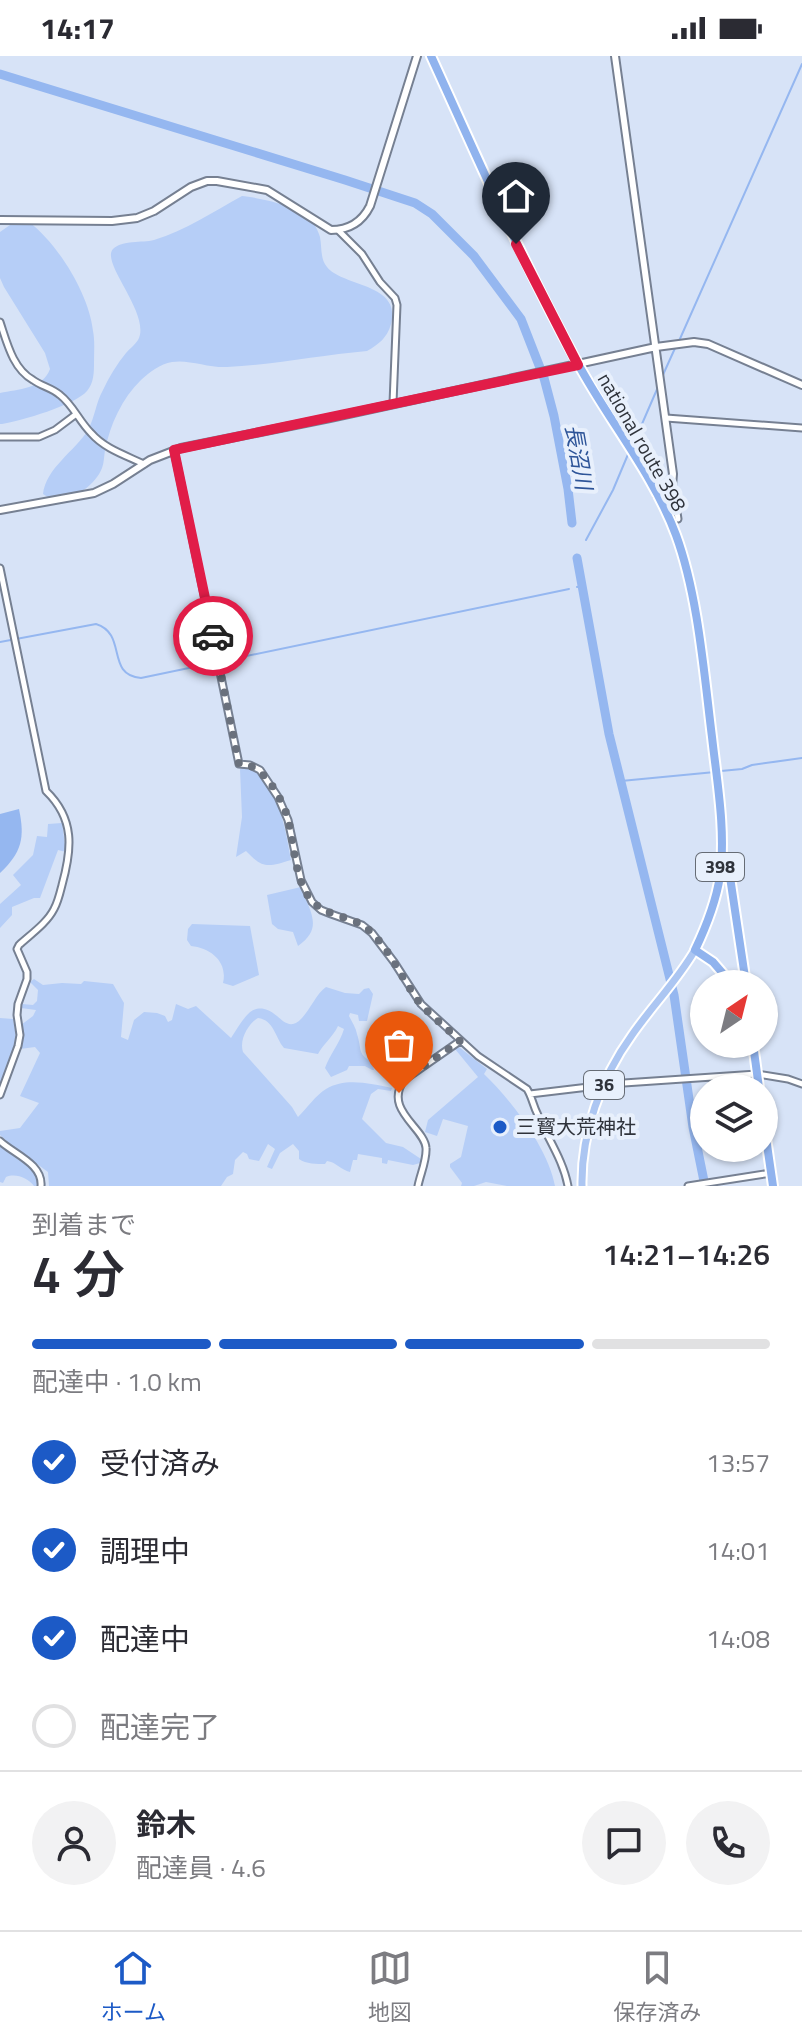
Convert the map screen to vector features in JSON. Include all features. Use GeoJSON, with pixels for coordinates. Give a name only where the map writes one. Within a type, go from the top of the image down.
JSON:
{"type":"FeatureCollection","features":[{"type":"Feature","properties":{"kind":"highway","name":"national route 398"},"geometry":{"type":"LineString","coordinates":[[431,56],[516,244],[578,365],[657,495],[675,532],[689,584],[706,689],[721,833],[720,874],[712,908],[695,950]]}},
{"type":"Feature","properties":{"kind":"highway","name":"national route 398"},"geometry":{"type":"LineString","coordinates":[[720,874],[730,877],[744,970]]}},
{"type":"Feature","properties":{"kind":"highway"},"geometry":{"type":"LineString","coordinates":[[695,950],[720,970]]}},
{"type":"Feature","properties":{"kind":"highway"},"geometry":{"type":"LineString","coordinates":[[755,1058],[757,1074]]}},
{"type":"Feature","properties":{"kind":"highway"},"geometry":{"type":"LineString","coordinates":[[769,1162],[773,1186]]}},
{"type":"Feature","properties":{"kind":"main road","name":"36"},"geometry":{"type":"LineString","coordinates":[[582,1186],[586,1139],[598,1097],[632,1034],[662,999],[695,950]]}},
{"type":"Feature","properties":{"kind":"street"},"geometry":{"type":"LineString","coordinates":[[0,220],[130,220],[146,215],[191,187],[217,181],[267,190],[331,230],[351,226],[368,212],[417,56]]}},
{"type":"Feature","properties":{"kind":"street"},"geometry":{"type":"LineString","coordinates":[[615,56],[673,481],[668,490],[657,495]]}},
{"type":"Feature","properties":{"kind":"street"},"geometry":{"type":"LineString","coordinates":[[338,230],[362,254],[380,282],[395,298],[393,403]]}},
{"type":"Feature","properties":{"kind":"street"},"geometry":{"type":"LineString","coordinates":[[0,322],[20,371],[59,394],[104,445],[144,464]]}},
{"type":"Feature","properties":{"kind":"street"},"geometry":{"type":"LineString","coordinates":[[0,510],[94,493],[174,450],[656,347],[694,342],[708,344],[802,385]]}},
{"type":"Feature","properties":{"kind":"street"},"geometry":{"type":"LineString","coordinates":[[0,437],[39,437],[75,415]]}},
{"type":"Feature","properties":{"kind":"street"},"geometry":{"type":"LineString","coordinates":[[666,418],[802,428]]}},
{"type":"Feature","properties":{"kind":"street"},"geometry":{"type":"LineString","coordinates":[[174,450],[239,764],[260,770],[284,809],[301,880],[312,902],[321,910],[362,925],[372,933],[416,998],[460,1041],[530,1094],[536,1113],[562,1163],[568,1186]]}},
{"type":"Feature","properties":{"kind":"street"},"geometry":{"type":"LineString","coordinates":[[668,490],[675,499],[678,519]]}},
{"type":"Feature","properties":{"kind":"street"},"geometry":{"type":"LineString","coordinates":[[0,568],[46,791],[57,801],[65,819],[70,852],[55,908],[17,949],[27,979],[18,1004],[18,1046],[0,1095]]}},
{"type":"Feature","properties":{"kind":"street"},"geometry":{"type":"LineString","coordinates":[[418,1186],[426,1148],[424,1140],[404,1115],[400,1086],[460,1041]]}},
{"type":"Feature","properties":{"kind":"street"},"geometry":{"type":"LineString","coordinates":[[778,1077],[802,1084]]}},
{"type":"Feature","properties":{"kind":"street"},"geometry":{"type":"LineString","coordinates":[[609,1084],[690,1080]]}},
{"type":"Feature","properties":{"kind":"street"},"geometry":{"type":"LineString","coordinates":[[530,1094],[597,1086]]}},
{"type":"Feature","properties":{"kind":"street"},"geometry":{"type":"LineString","coordinates":[[0,1141],[38,1170],[41,1186]]}},
{"type":"Feature","properties":{"kind":"street"},"geometry":{"type":"LineString","coordinates":[[688,1186],[771,1173]]}},
{"type":"Feature","properties":{"kind":"shaded area"},"geometry":{"type":"Polygon","coordinates":[[[242,196],[286,206],[309,218],[319,234],[322,257],[327,267],[345,279],[380,293],[388,301],[392,311],[391,324],[385,337],[367,351],[280,362],[227,367],[178,361],[163,365],[141,380],[123,403],[110,431],[102,468],[92,483],[68,497],[59,499],[43,494],[49,476],[88,430],[113,371],[138,340],[138,317],[113,266],[113,249],[122,244],[166,236],[242,196]]]}},
{"type":"Feature","properties":{"kind":"shaded area"},"geometry":{"type":"Polygon","coordinates":[[[29,222],[51,243],[79,286],[94,335],[93,377],[87,391],[71,402],[34,416],[0,424],[0,393],[36,384],[47,376],[50,369],[45,353],[0,278],[0,232],[10,225],[29,222]]]}},
{"type":"Feature","properties":{"kind":"shaded area"},"geometry":{"type":"Polygon","coordinates":[[[240,769],[255,771],[272,791],[283,820],[291,860],[266,865],[246,851],[236,857],[242,817],[240,769]]]}},
{"type":"Feature","properties":{"kind":"shaded area"},"geometry":{"type":"Polygon","coordinates":[[[19,809],[22,828],[20,844],[0,873],[0,814],[19,809]]]}},
{"type":"Feature","properties":{"kind":"shaded area"},"geometry":{"type":"Polygon","coordinates":[[[62,823],[66,852],[58,850],[40,898],[12,907],[12,915],[0,928],[0,904],[21,885],[13,875],[33,855],[37,836],[47,837],[48,824],[62,823]]]}},
{"type":"Feature","properties":{"kind":"shaded area"},"geometry":{"type":"Polygon","coordinates":[[[301,887],[313,926],[311,933],[298,946],[293,932],[278,929],[272,924],[267,895],[301,887]]]}},
{"type":"Feature","properties":{"kind":"shaded area"},"geometry":{"type":"Polygon","coordinates":[[[192,924],[250,926],[259,975],[233,986],[223,983],[223,969],[216,957],[191,946],[187,940],[192,924]]]}},
{"type":"Feature","properties":{"kind":"shaded area"},"geometry":{"type":"Polygon","coordinates":[[[34,979],[43,985],[81,984],[84,981],[113,984],[124,1003],[121,1037],[128,1040],[134,1020],[144,1012],[165,1016],[168,1022],[172,1020],[176,1004],[188,1009],[196,1006],[231,1038],[244,1018],[255,1009],[269,1010],[286,1023],[293,1024],[302,1018],[326,987],[359,994],[369,988],[373,994],[367,1021],[359,1021],[358,1015],[350,1013],[349,1016],[362,1054],[372,1062],[374,1070],[365,1066],[349,1066],[331,1077],[325,1068],[344,1029],[338,1026],[318,1054],[284,1048],[271,1025],[258,1018],[245,1033],[243,1052],[298,1117],[319,1095],[334,1085],[359,1082],[392,1088],[391,1091],[378,1089],[371,1094],[362,1119],[386,1143],[403,1147],[421,1159],[420,1163],[413,1165],[388,1160],[387,1164],[382,1163],[382,1158],[358,1154],[350,1172],[327,1161],[319,1164],[302,1161],[293,1144],[280,1153],[272,1169],[267,1167],[275,1149],[268,1144],[259,1161],[249,1159],[243,1152],[235,1160],[233,1174],[221,1186],[49,1186],[48,1172],[0,1135],[0,1131],[20,1128],[39,1103],[20,1096],[40,1053],[35,1047],[20,1049],[23,1036],[21,1025],[36,1010],[21,1008],[22,1004],[33,1005],[37,1001],[38,990],[30,982],[34,979]]]}},
{"type":"Feature","properties":{"kind":"shaded area"},"geometry":{"type":"Polygon","coordinates":[[[0,1018],[13,1019],[16,1036],[0,1089],[0,1018]]]}},
{"type":"Feature","properties":{"kind":"shaded area"},"geometry":{"type":"Polygon","coordinates":[[[459,1047],[487,1069],[484,1074],[527,1126],[545,1156],[555,1186],[507,1186],[486,1182],[461,1186],[450,1164],[461,1157],[468,1126],[443,1119],[437,1136],[425,1132],[428,1120],[478,1077],[455,1049],[459,1047]]]}},
{"type":"Feature","properties":{"kind":"shaded area"},"geometry":{"type":"Polygon","coordinates":[[[0,1143],[31,1166],[38,1178],[38,1186],[18,1176],[6,1177],[3,1183],[0,1182],[0,1143]]]}},
{"type":"Feature","properties":{"kind":"waterway"},"geometry":{"type":"LineString","coordinates":[[679,341],[802,64]]}},
{"type":"Feature","properties":{"kind":"waterway","name":"長沼川"},"geometry":{"type":"LineString","coordinates":[[0,74],[345,180],[415,203],[432,214],[474,256],[521,319],[544,378],[554,416],[572,523]]}},
{"type":"Feature","properties":{"kind":"waterway"},"geometry":{"type":"LineString","coordinates":[[662,377],[676,346]]}},
{"type":"Feature","properties":{"kind":"waterway"},"geometry":{"type":"LineString","coordinates":[[632,447],[658,387]]}},
{"type":"Feature","properties":{"kind":"waterway"},"geometry":{"type":"LineString","coordinates":[[586,540],[629,452]]}},
{"type":"Feature","properties":{"kind":"waterway","name":"長沼川"},"geometry":{"type":"LineString","coordinates":[[577,558],[609,734],[674,995],[705,1186]]}},
{"type":"Feature","properties":{"kind":"waterway","name":"長沼川"},"geometry":{"type":"LineString","coordinates":[[577,587],[582,586]]}},
{"type":"Feature","properties":{"kind":"waterway"},"geometry":{"type":"LineString","coordinates":[[0,642],[96,624],[111,636],[123,670],[141,678],[569,589]]}},
{"type":"Feature","properties":{"kind":"waterway"},"geometry":{"type":"LineString","coordinates":[[721,771],[802,758]]}},
{"type":"Feature","properties":{"kind":"waterway"},"geometry":{"type":"LineString","coordinates":[[621,781],[715,772]]}},
{"type":"Feature","properties":{"kind":"way so far"},"geometry":{"type":"LineString","coordinates":[[213,636],[239,764],[260,770],[284,809],[301,880],[312,902],[321,910],[353,920],[372,933],[416,998],[460,1041],[404,1080],[399,1093]]}},
{"type":"Feature","properties":{"kind":"place","name":"三寳大荒神社"},"geometry":{"type":"Point","coordinates":[500,1127]}},
{"type":"Feature","properties":{"kind":"route"},"geometry":{"type":"LineString","coordinates":[[213,636],[174,450],[578,365],[516,244]]}}]}
